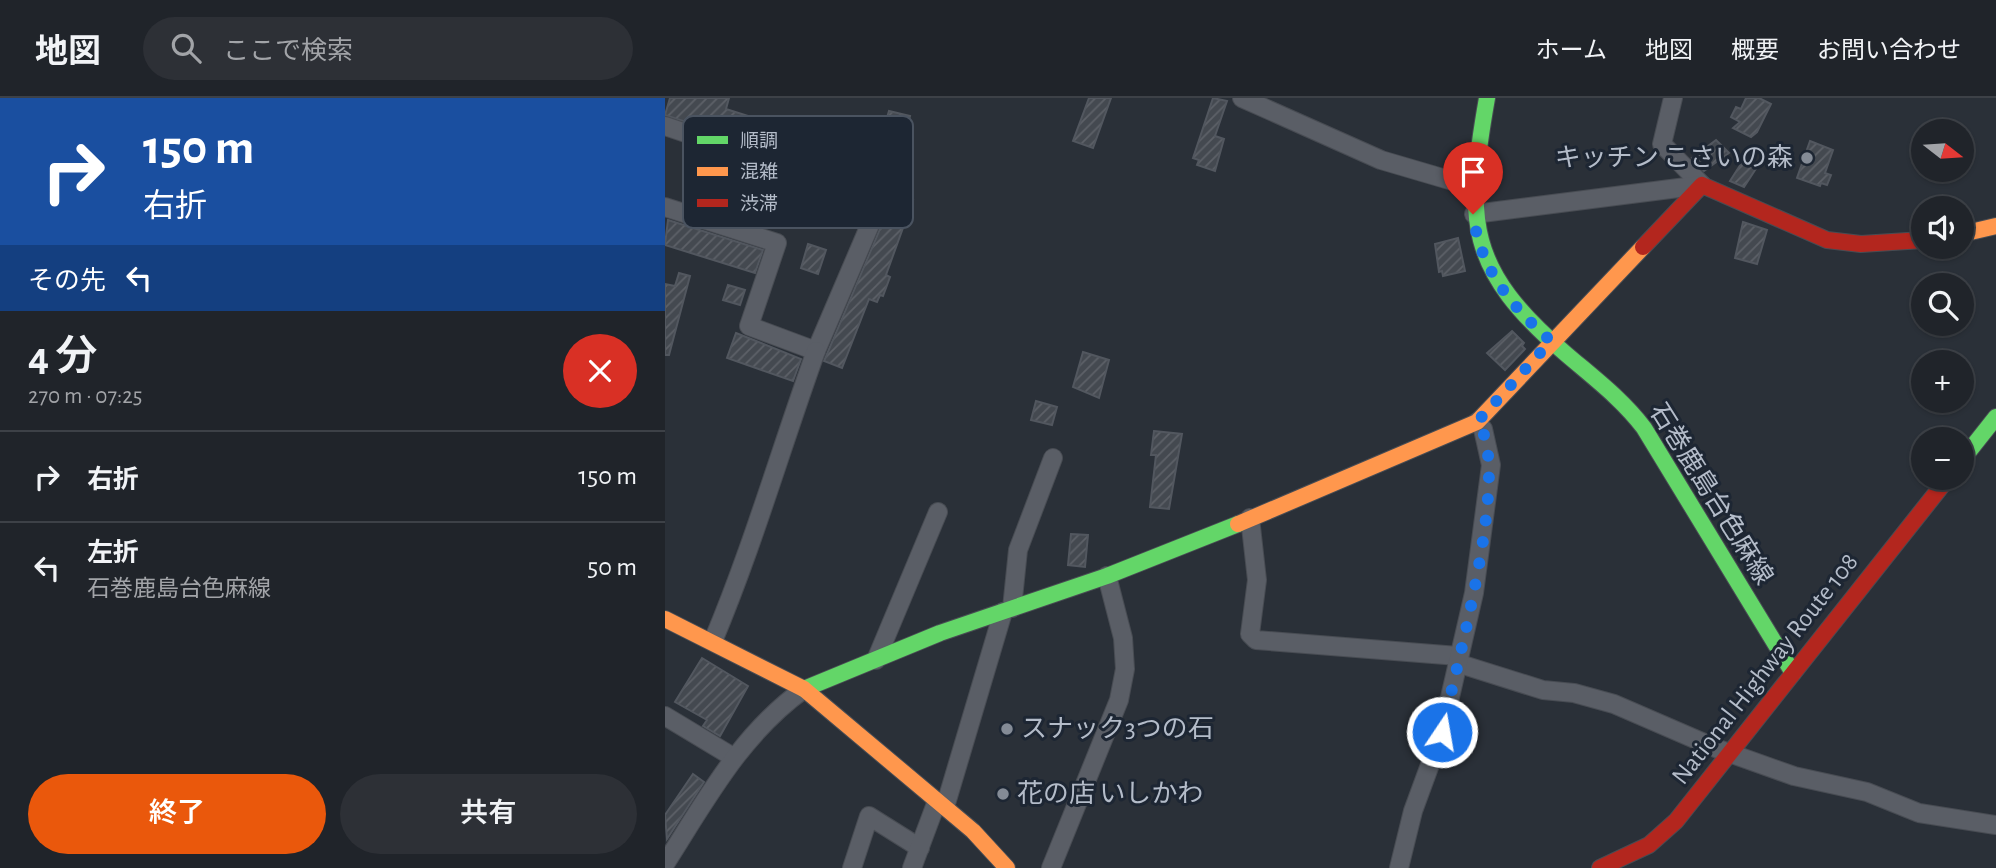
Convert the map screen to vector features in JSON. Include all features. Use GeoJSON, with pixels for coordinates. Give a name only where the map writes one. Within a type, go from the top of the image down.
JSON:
{"type":"FeatureCollection","features":[{"type":"Feature","properties":{"kind":"main road","name":"石巻鹿島台色麻線"},"geometry":{"type":"LineString","coordinates":[[1487,98],[1473,187],[1473,214],[1481,251],[1496,283],[1517,310],[1602,384],[1644,428],[1793,673]]}},
{"type":"Feature","properties":{"kind":"main road"},"geometry":{"type":"LineString","coordinates":[[804,689],[1008,610],[1107,576],[1477,422],[1551,341],[1702,185],[1827,240],[1861,244],[1911,241]]}},
{"type":"Feature","properties":{"kind":"main road"},"geometry":{"type":"LineString","coordinates":[[1974,231],[1996,226]]}},
{"type":"Feature","properties":{"kind":"main road"},"geometry":{"type":"LineString","coordinates":[[1974,445],[1996,417]]}},
{"type":"Feature","properties":{"kind":"main road","name":"National Highway Route 108"},"geometry":{"type":"LineString","coordinates":[[1600,868],[1649,845],[1676,821],[1938,490]]}},
{"type":"Feature","properties":{"kind":"main road"},"geometry":{"type":"LineString","coordinates":[[665,619],[804,689],[973,831],[1007,868]]}},
{"type":"Feature","properties":{"kind":"street"},"geometry":{"type":"LineString","coordinates":[[1242,98],[1381,160],[1473,187]]}},
{"type":"Feature","properties":{"kind":"street"},"geometry":{"type":"LineString","coordinates":[[1672,98],[1662,144],[1702,185]]}},
{"type":"Feature","properties":{"kind":"street"},"geometry":{"type":"LineString","coordinates":[[665,126],[683,132]]}},
{"type":"Feature","properties":{"kind":"street"},"geometry":{"type":"LineString","coordinates":[[1473,214],[1702,185]]}},
{"type":"Feature","properties":{"kind":"street"},"geometry":{"type":"LineString","coordinates":[[665,206],[683,212]]}},
{"type":"Feature","properties":{"kind":"street"},"geometry":{"type":"LineString","coordinates":[[732,228],[778,243],[749,326],[816,351]]}},
{"type":"Feature","properties":{"kind":"street"},"geometry":{"type":"LineString","coordinates":[[713,641],[759,525],[775,463],[816,351],[868,228]]}},
{"type":"Feature","properties":{"kind":"street"},"geometry":{"type":"LineString","coordinates":[[1399,868],[1413,811],[1442,732],[1474,593],[1491,465],[1483,429],[1477,422]]}},
{"type":"Feature","properties":{"kind":"street"},"geometry":{"type":"LineString","coordinates":[[912,868],[941,804],[1008,610],[1018,550],[1053,458]]}},
{"type":"Feature","properties":{"kind":"street"},"geometry":{"type":"LineString","coordinates":[[876,660],[938,512]]}},
{"type":"Feature","properties":{"kind":"street"},"geometry":{"type":"LineString","coordinates":[[1250,518],[1258,580],[1250,634],[1256,640],[1458,659],[1543,690],[1574,692],[1614,704],[1729,753],[1794,776],[1867,792],[1919,813],[1996,825]]}},
{"type":"Feature","properties":{"kind":"street"},"geometry":{"type":"LineString","coordinates":[[1051,868],[1119,699],[1125,668],[1123,638],[1107,576]]}},
{"type":"Feature","properties":{"kind":"street"},"geometry":{"type":"LineString","coordinates":[[665,864],[733,757],[777,709],[804,689]]}},
{"type":"Feature","properties":{"kind":"street"},"geometry":{"type":"LineString","coordinates":[[665,716],[733,757]]}},
{"type":"Feature","properties":{"kind":"street"},"geometry":{"type":"LineString","coordinates":[[852,868],[869,817],[920,848]]}},
{"type":"Feature","properties":{"kind":"street"},"geometry":{"type":"LineString","coordinates":[[1649,845],[1652,866]]}},
{"type":"Feature","properties":{"kind":"building"},"geometry":{"type":"Polygon","coordinates":[[[670,98],[729,98],[726,109],[748,116],[683,116],[683,121],[665,115],[670,98]]]}},
{"type":"Feature","properties":{"kind":"building"},"geometry":{"type":"Polygon","coordinates":[[[1089,98],[1111,98],[1093,148],[1073,141],[1089,98]]]}},
{"type":"Feature","properties":{"kind":"building"},"geometry":{"type":"Polygon","coordinates":[[[1213,98],[1227,101],[1215,136],[1224,139],[1215,171],[1197,165],[1199,160],[1193,158],[1213,98]]]}},
{"type":"Feature","properties":{"kind":"building"},"geometry":{"type":"Polygon","coordinates":[[[1746,98],[1759,98],[1771,104],[1757,132],[1751,137],[1733,128],[1740,122],[1731,117],[1736,107],[1741,109],[1746,98]]]}},
{"type":"Feature","properties":{"kind":"building"},"geometry":{"type":"Polygon","coordinates":[[[889,111],[910,116],[887,116],[889,111]]]}},
{"type":"Feature","properties":{"kind":"building"},"geometry":{"type":"Polygon","coordinates":[[[1716,140],[1729,153],[1704,171],[1692,158],[1716,140]]]}},
{"type":"Feature","properties":{"kind":"building"},"geometry":{"type":"Polygon","coordinates":[[[1810,141],[1833,150],[1825,173],[1831,175],[1827,185],[1821,183],[1820,186],[1797,178],[1810,141]]]}},
{"type":"Feature","properties":{"kind":"building"},"geometry":{"type":"Polygon","coordinates":[[[1744,159],[1757,167],[1744,187],[1730,181],[1744,159]]]}},
{"type":"Feature","properties":{"kind":"building"},"geometry":{"type":"Polygon","coordinates":[[[668,220],[683,225],[683,228],[693,228],[763,250],[755,273],[665,245],[668,220]]]}},
{"type":"Feature","properties":{"kind":"building"},"geometry":{"type":"Polygon","coordinates":[[[1743,222],[1767,230],[1757,264],[1735,258],[1743,222]]]}},
{"type":"Feature","properties":{"kind":"building"},"geometry":{"type":"Polygon","coordinates":[[[880,228],[903,228],[886,275],[890,277],[883,296],[880,295],[877,302],[869,299],[842,368],[824,361],[880,228]]]}},
{"type":"Feature","properties":{"kind":"building"},"geometry":{"type":"Polygon","coordinates":[[[1458,238],[1465,271],[1443,276],[1442,271],[1439,272],[1435,244],[1458,238]]]}},
{"type":"Feature","properties":{"kind":"building"},"geometry":{"type":"Polygon","coordinates":[[[808,244],[826,250],[818,274],[801,268],[808,244]]]}},
{"type":"Feature","properties":{"kind":"building"},"geometry":{"type":"Polygon","coordinates":[[[679,273],[690,276],[669,355],[665,355],[665,284],[675,286],[679,273]]]}},
{"type":"Feature","properties":{"kind":"building"},"geometry":{"type":"Polygon","coordinates":[[[728,285],[745,290],[740,305],[723,300],[728,285]]]}},
{"type":"Feature","properties":{"kind":"building"},"geometry":{"type":"Polygon","coordinates":[[[1512,331],[1524,343],[1522,346],[1525,349],[1505,370],[1487,353],[1512,331]]]}},
{"type":"Feature","properties":{"kind":"building"},"geometry":{"type":"Polygon","coordinates":[[[736,333],[801,359],[793,381],[727,358],[736,333]]]}},
{"type":"Feature","properties":{"kind":"building"},"geometry":{"type":"Polygon","coordinates":[[[1083,352],[1109,360],[1099,398],[1073,387],[1083,352]]]}},
{"type":"Feature","properties":{"kind":"building"},"geometry":{"type":"Polygon","coordinates":[[[1036,401],[1057,407],[1052,425],[1031,420],[1036,401]]]}},
{"type":"Feature","properties":{"kind":"building"},"geometry":{"type":"Polygon","coordinates":[[[1154,431],[1182,434],[1169,509],[1150,507],[1156,455],[1151,455],[1154,431]]]}},
{"type":"Feature","properties":{"kind":"building"},"geometry":{"type":"Polygon","coordinates":[[[1071,534],[1088,535],[1085,567],[1068,565],[1071,534]]]}},
{"type":"Feature","properties":{"kind":"building"},"geometry":{"type":"Polygon","coordinates":[[[702,658],[748,686],[720,736],[703,726],[707,720],[675,702],[702,658]]]}},
{"type":"Feature","properties":{"kind":"building"},"geometry":{"type":"Polygon","coordinates":[[[693,774],[704,782],[667,839],[665,815],[693,774]]]}},
{"type":"Feature","properties":{"kind":"traffic: fast"},"geometry":{"type":"LineString","coordinates":[[1487,98],[1476,178],[1476,211],[1481,241],[1492,268],[1509,296],[1533,324],[1617,398],[1644,428],[1793,673]]}},
{"type":"Feature","properties":{"kind":"traffic: fast"},"geometry":{"type":"LineString","coordinates":[[1974,445],[1996,417]]}},
{"type":"Feature","properties":{"kind":"traffic: fast"},"geometry":{"type":"LineString","coordinates":[[804,689],[940,633],[1107,576],[1238,524]]}},
{"type":"Feature","properties":{"kind":"traffic: slow"},"geometry":{"type":"LineString","coordinates":[[1974,231],[1996,226]]}},
{"type":"Feature","properties":{"kind":"traffic: slow"},"geometry":{"type":"LineString","coordinates":[[1238,524],[1477,422],[1643,247]]}},
{"type":"Feature","properties":{"kind":"traffic: slow"},"geometry":{"type":"LineString","coordinates":[[665,619],[804,689],[973,831],[1007,868]]}},
{"type":"Feature","properties":{"kind":"traffic: jam"},"geometry":{"type":"LineString","coordinates":[[1643,247],[1702,185],[1827,240],[1861,244],[1911,241]]}},
{"type":"Feature","properties":{"kind":"traffic: jam"},"geometry":{"type":"LineString","coordinates":[[1600,868],[1649,845],[1676,821],[1938,490]]}},
{"type":"Feature","properties":{"kind":"place","name":"キッチン こさいの森"},"geometry":{"type":"Point","coordinates":[1807,158]}},
{"type":"Feature","properties":{"kind":"place","name":"スナック3つの石"},"geometry":{"type":"Point","coordinates":[1007,729]}},
{"type":"Feature","properties":{"kind":"place","name":"花の店 いしかわ"},"geometry":{"type":"Point","coordinates":[1003,794]}},
{"type":"Feature","properties":{"kind":"route"},"geometry":{"type":"LineString","coordinates":[[1442,732],[1474,593],[1491,465],[1483,429],[1477,422],[1551,341],[1517,310],[1496,283],[1481,251],[1473,214]]}}]}
